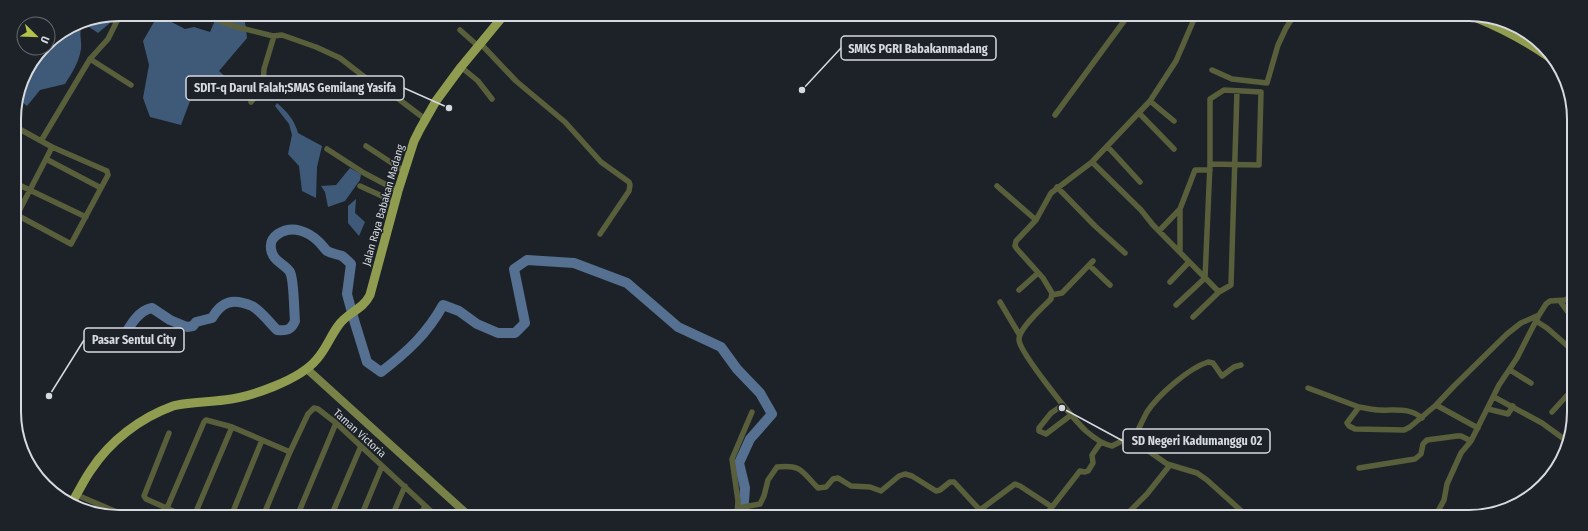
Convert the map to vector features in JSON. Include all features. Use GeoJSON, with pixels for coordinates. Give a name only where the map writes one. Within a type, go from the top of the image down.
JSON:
{"type":"FeatureCollection","features":[{"type":"Feature","properties":{"kind":"main road","name":"Jalan Raya Babakan Madang"},"geometry":{"type":"LineString","coordinates":[[307,369],[320,355],[338,325],[345,318],[365,305],[370,295],[394,202],[414,141],[425,119],[461,67],[499,21]]}},
{"type":"Feature","properties":{"kind":"main road"},"geometry":{"type":"LineString","coordinates":[[1489,23],[1510,32],[1541,52]]}},
{"type":"Feature","properties":{"kind":"main road"},"geometry":{"type":"LineString","coordinates":[[74,498],[90,471],[108,447],[126,432],[153,415],[175,406],[227,400],[255,392],[296,377],[307,369]]}},
{"type":"Feature","properties":{"kind":"street"},"geometry":{"type":"LineString","coordinates":[[41,141],[90,59],[96,50],[108,39],[117,21]]}},
{"type":"Feature","properties":{"kind":"street"},"geometry":{"type":"LineString","coordinates":[[220,21],[233,26],[274,36],[282,36],[308,44],[340,58],[380,89],[384,88],[425,119]]}},
{"type":"Feature","properties":{"kind":"street"},"geometry":{"type":"LineString","coordinates":[[1055,114],[1124,21]]}},
{"type":"Feature","properties":{"kind":"street"},"geometry":{"type":"LineString","coordinates":[[1019,334],[1051,299],[1052,295],[1047,284],[1015,246],[1016,241],[1036,220],[1048,198],[1057,187],[1092,162],[1150,101],[1176,61],[1193,21]]}},
{"type":"Feature","properties":{"kind":"street"},"geometry":{"type":"LineString","coordinates":[[1212,70],[1232,79],[1267,83],[1278,45],[1290,21]]}},
{"type":"Feature","properties":{"kind":"street"},"geometry":{"type":"LineString","coordinates":[[460,30],[479,45],[516,81],[565,122],[601,162],[629,182],[629,191],[600,234]]}},
{"type":"Feature","properties":{"kind":"street"},"geometry":{"type":"LineString","coordinates":[[251,102],[263,87],[264,69],[274,36]]}},
{"type":"Feature","properties":{"kind":"street"},"geometry":{"type":"LineString","coordinates":[[90,59],[131,84]]}},
{"type":"Feature","properties":{"kind":"street"},"geometry":{"type":"LineString","coordinates":[[461,67],[478,81],[492,99]]}},
{"type":"Feature","properties":{"kind":"street"},"geometry":{"type":"LineString","coordinates":[[1176,305],[1205,278],[1210,167],[1210,99],[1224,90],[1261,92],[1259,165],[1235,164],[1210,167],[1195,170],[1180,210],[1180,252]]}},
{"type":"Feature","properties":{"kind":"street"},"geometry":{"type":"LineString","coordinates":[[1193,317],[1219,292],[1231,285],[1237,91]]}},
{"type":"Feature","properties":{"kind":"street"},"geometry":{"type":"LineString","coordinates":[[1150,101],[1174,121]]}},
{"type":"Feature","properties":{"kind":"street"},"geometry":{"type":"LineString","coordinates":[[1139,113],[1174,150]]}},
{"type":"Feature","properties":{"kind":"street"},"geometry":{"type":"LineString","coordinates":[[21,130],[52,147],[107,171],[108,175],[73,243],[69,244],[21,218]]}},
{"type":"Feature","properties":{"kind":"street"},"geometry":{"type":"LineString","coordinates":[[366,146],[404,171]]}},
{"type":"Feature","properties":{"kind":"street"},"geometry":{"type":"LineString","coordinates":[[1107,146],[1140,182]]}},
{"type":"Feature","properties":{"kind":"street"},"geometry":{"type":"LineString","coordinates":[[21,207],[52,147]]}},
{"type":"Feature","properties":{"kind":"street"},"geometry":{"type":"LineString","coordinates":[[327,149],[364,173],[398,191]]}},
{"type":"Feature","properties":{"kind":"street"},"geometry":{"type":"LineString","coordinates":[[46,159],[101,188]]}},
{"type":"Feature","properties":{"kind":"street"},"geometry":{"type":"LineString","coordinates":[[1092,162],[1219,292]]}},
{"type":"Feature","properties":{"kind":"street"},"geometry":{"type":"LineString","coordinates":[[21,186],[86,217]]}},
{"type":"Feature","properties":{"kind":"street"},"geometry":{"type":"LineString","coordinates":[[360,186],[394,202]]}},
{"type":"Feature","properties":{"kind":"street"},"geometry":{"type":"LineString","coordinates":[[997,186],[1036,220]]}},
{"type":"Feature","properties":{"kind":"street"},"geometry":{"type":"LineString","coordinates":[[1057,187],[1095,226],[1125,253]]}},
{"type":"Feature","properties":{"kind":"street"},"geometry":{"type":"LineString","coordinates":[[1159,231],[1180,210]]}},
{"type":"Feature","properties":{"kind":"street"},"geometry":{"type":"LineString","coordinates":[[1170,282],[1189,262]]}},
{"type":"Feature","properties":{"kind":"street"},"geometry":{"type":"LineString","coordinates":[[1052,295],[1062,293],[1091,263],[1110,285]]}},
{"type":"Feature","properties":{"kind":"street"},"geometry":{"type":"LineString","coordinates":[[1019,290],[1038,273]]}},
{"type":"Feature","properties":{"kind":"street"},"geometry":{"type":"LineString","coordinates":[[1439,510],[1444,500],[1449,478],[1461,453],[1471,441],[1494,397],[1501,380],[1510,370],[1537,318],[1548,302],[1567,299]]}},
{"type":"Feature","properties":{"kind":"street"},"geometry":{"type":"LineString","coordinates":[[1560,301],[1567,311]]}},
{"type":"Feature","properties":{"kind":"street"},"geometry":{"type":"LineString","coordinates":[[1000,302],[1019,334],[1022,350],[1063,405],[1085,431],[1101,442],[1112,446],[1126,439],[1133,440],[1170,466],[1192,471],[1202,476],[1239,509]]}},
{"type":"Feature","properties":{"kind":"street"},"geometry":{"type":"LineString","coordinates":[[1537,318],[1567,346]]}},
{"type":"Feature","properties":{"kind":"street"},"geometry":{"type":"LineString","coordinates":[[1359,407],[1347,423],[1354,429],[1404,430],[1410,428],[1436,405],[1507,334],[1521,323],[1537,318]]}},
{"type":"Feature","properties":{"kind":"street"},"geometry":{"type":"LineString","coordinates":[[1133,440],[1147,413],[1153,405],[1180,378],[1206,362],[1213,363],[1222,376],[1234,367],[1241,365]]}},
{"type":"Feature","properties":{"kind":"street"},"geometry":{"type":"LineString","coordinates":[[307,369],[463,510]]}},
{"type":"Feature","properties":{"kind":"street"},"geometry":{"type":"LineString","coordinates":[[1510,370],[1531,383]]}},
{"type":"Feature","properties":{"kind":"street"},"geometry":{"type":"LineString","coordinates":[[1308,388],[1359,407],[1379,411],[1413,411],[1422,418]]}},
{"type":"Feature","properties":{"kind":"street"},"geometry":{"type":"LineString","coordinates":[[1552,412],[1567,395]]}},
{"type":"Feature","properties":{"kind":"street"},"geometry":{"type":"LineString","coordinates":[[1494,397],[1542,423],[1564,439]]}},
{"type":"Feature","properties":{"kind":"street"},"geometry":{"type":"LineString","coordinates":[[1063,405],[1051,413],[1039,428],[1039,431],[1046,434],[1071,415]]}},
{"type":"Feature","properties":{"kind":"street"},"geometry":{"type":"LineString","coordinates":[[1436,405],[1478,428]]}},
{"type":"Feature","properties":{"kind":"street"},"geometry":{"type":"LineString","coordinates":[[1488,408],[1508,414],[1513,406]]}},
{"type":"Feature","properties":{"kind":"street","name":"Taman Victoria"},"geometry":{"type":"LineString","coordinates":[[290,452],[310,410],[314,408],[318,409],[336,423],[429,510]]}},
{"type":"Feature","properties":{"kind":"street"},"geometry":{"type":"LineString","coordinates":[[752,412],[732,459],[740,508],[761,503],[768,480],[774,470],[777,467],[786,466],[801,469],[818,488],[826,487],[833,479],[838,478],[851,486],[870,487],[881,491],[899,476],[905,474],[912,476],[936,491],[940,490],[952,481],[980,510],[1013,485],[1017,484],[1052,507]]}},
{"type":"Feature","properties":{"kind":"street"},"geometry":{"type":"LineString","coordinates":[[168,508],[204,422],[209,420],[232,427],[290,452],[266,510]]}},
{"type":"Feature","properties":{"kind":"street"},"geometry":{"type":"LineString","coordinates":[[300,510],[336,423]]}},
{"type":"Feature","properties":{"kind":"street"},"geometry":{"type":"LineString","coordinates":[[197,510],[232,427]]}},
{"type":"Feature","properties":{"kind":"street"},"geometry":{"type":"LineString","coordinates":[[169,434],[144,496],[146,499],[172,510]]}},
{"type":"Feature","properties":{"kind":"street"},"geometry":{"type":"LineString","coordinates":[[1359,468],[1415,459],[1421,454],[1423,444],[1427,440],[1462,436],[1471,441]]}},
{"type":"Feature","properties":{"kind":"street"},"geometry":{"type":"LineString","coordinates":[[234,510],[262,440]]}},
{"type":"Feature","properties":{"kind":"street"},"geometry":{"type":"LineString","coordinates":[[1050,510],[1080,471],[1085,472],[1091,467],[1093,462],[1092,455],[1101,442]]}},
{"type":"Feature","properties":{"kind":"street"},"geometry":{"type":"LineString","coordinates":[[334,510],[361,446]]}},
{"type":"Feature","properties":{"kind":"street"},"geometry":{"type":"LineString","coordinates":[[364,510],[382,466]]}},
{"type":"Feature","properties":{"kind":"street"},"geometry":{"type":"LineString","coordinates":[[1134,510],[1170,466]]}},
{"type":"Feature","properties":{"kind":"street"},"geometry":{"type":"LineString","coordinates":[[395,510],[404,486]]}},
{"type":"Feature","properties":{"kind":"street"},"geometry":{"type":"LineString","coordinates":[[74,498],[107,509]]}},
{"type":"Feature","properties":{"kind":"street"},"geometry":{"type":"LineString","coordinates":[[422,510],[424,506]]}},
{"type":"Feature","properties":{"kind":"shaded area"},"geometry":{"type":"Polygon","coordinates":[[[155,21],[170,21],[185,29],[194,27],[210,32],[215,21],[245,22],[247,38],[219,71],[231,82],[222,98],[193,93],[181,125],[150,117],[143,98],[149,65],[143,41],[155,21]]]}},
{"type":"Feature","properties":{"kind":"shaded area"},"geometry":{"type":"Polygon","coordinates":[[[106,22],[110,23],[98,33],[87,26],[106,22]]]}},
{"type":"Feature","properties":{"kind":"shaded area"},"geometry":{"type":"Polygon","coordinates":[[[82,28],[80,36],[81,49],[79,58],[65,84],[40,90],[27,106],[23,102],[28,81],[37,64],[43,56],[56,56],[56,43],[64,37],[82,28]]]}},
{"type":"Feature","properties":{"kind":"shaded area"},"geometry":{"type":"Polygon","coordinates":[[[277,103],[290,116],[298,133],[322,146],[317,167],[316,198],[302,191],[299,166],[288,154],[292,135],[289,124],[275,106],[277,103]]]}},
{"type":"Feature","properties":{"kind":"shaded area"},"geometry":{"type":"Polygon","coordinates":[[[350,168],[361,174],[360,180],[345,201],[328,207],[325,192],[321,186],[336,185],[350,168]]]}},
{"type":"Feature","properties":{"kind":"shaded area"},"geometry":{"type":"Polygon","coordinates":[[[356,199],[355,213],[365,222],[359,236],[348,223],[348,206],[356,199]]]}},
{"type":"Feature","properties":{"kind":"waterway"},"geometry":{"type":"LineString","coordinates":[[120,343],[129,327],[137,317],[141,313],[152,308],[170,320],[187,327],[193,326],[196,322],[212,318],[224,305],[239,302],[255,308],[277,330],[286,330],[290,328],[295,321],[291,276],[288,269],[276,260],[272,253],[271,247],[271,242],[274,237],[283,231],[300,230],[305,232],[315,238],[327,251],[342,256],[351,264],[347,294],[354,320],[367,362],[381,372],[416,342],[430,325],[443,305],[459,311],[477,324],[498,333],[515,333],[525,323],[514,269],[527,260],[574,263],[627,283],[678,327],[721,347],[737,369],[760,393],[772,414],[750,439],[739,463],[745,488],[743,510]]}},
{"type":"Feature","properties":{"kind":"place","name":"SMKS PGRI Babakanmadang"},"geometry":{"type":"Point","coordinates":[802,90]}},
{"type":"Feature","properties":{"kind":"place","name":"SDIT-q Darul Falah;SMAS Gemilang Yasifa"},"geometry":{"type":"Point","coordinates":[449,108]}},
{"type":"Feature","properties":{"kind":"place","name":"Pasar Sentul City"},"geometry":{"type":"Point","coordinates":[49,396]}},
{"type":"Feature","properties":{"kind":"place","name":"SD Negeri Kadumanggu 02"},"geometry":{"type":"Point","coordinates":[1062,408]}}]}
